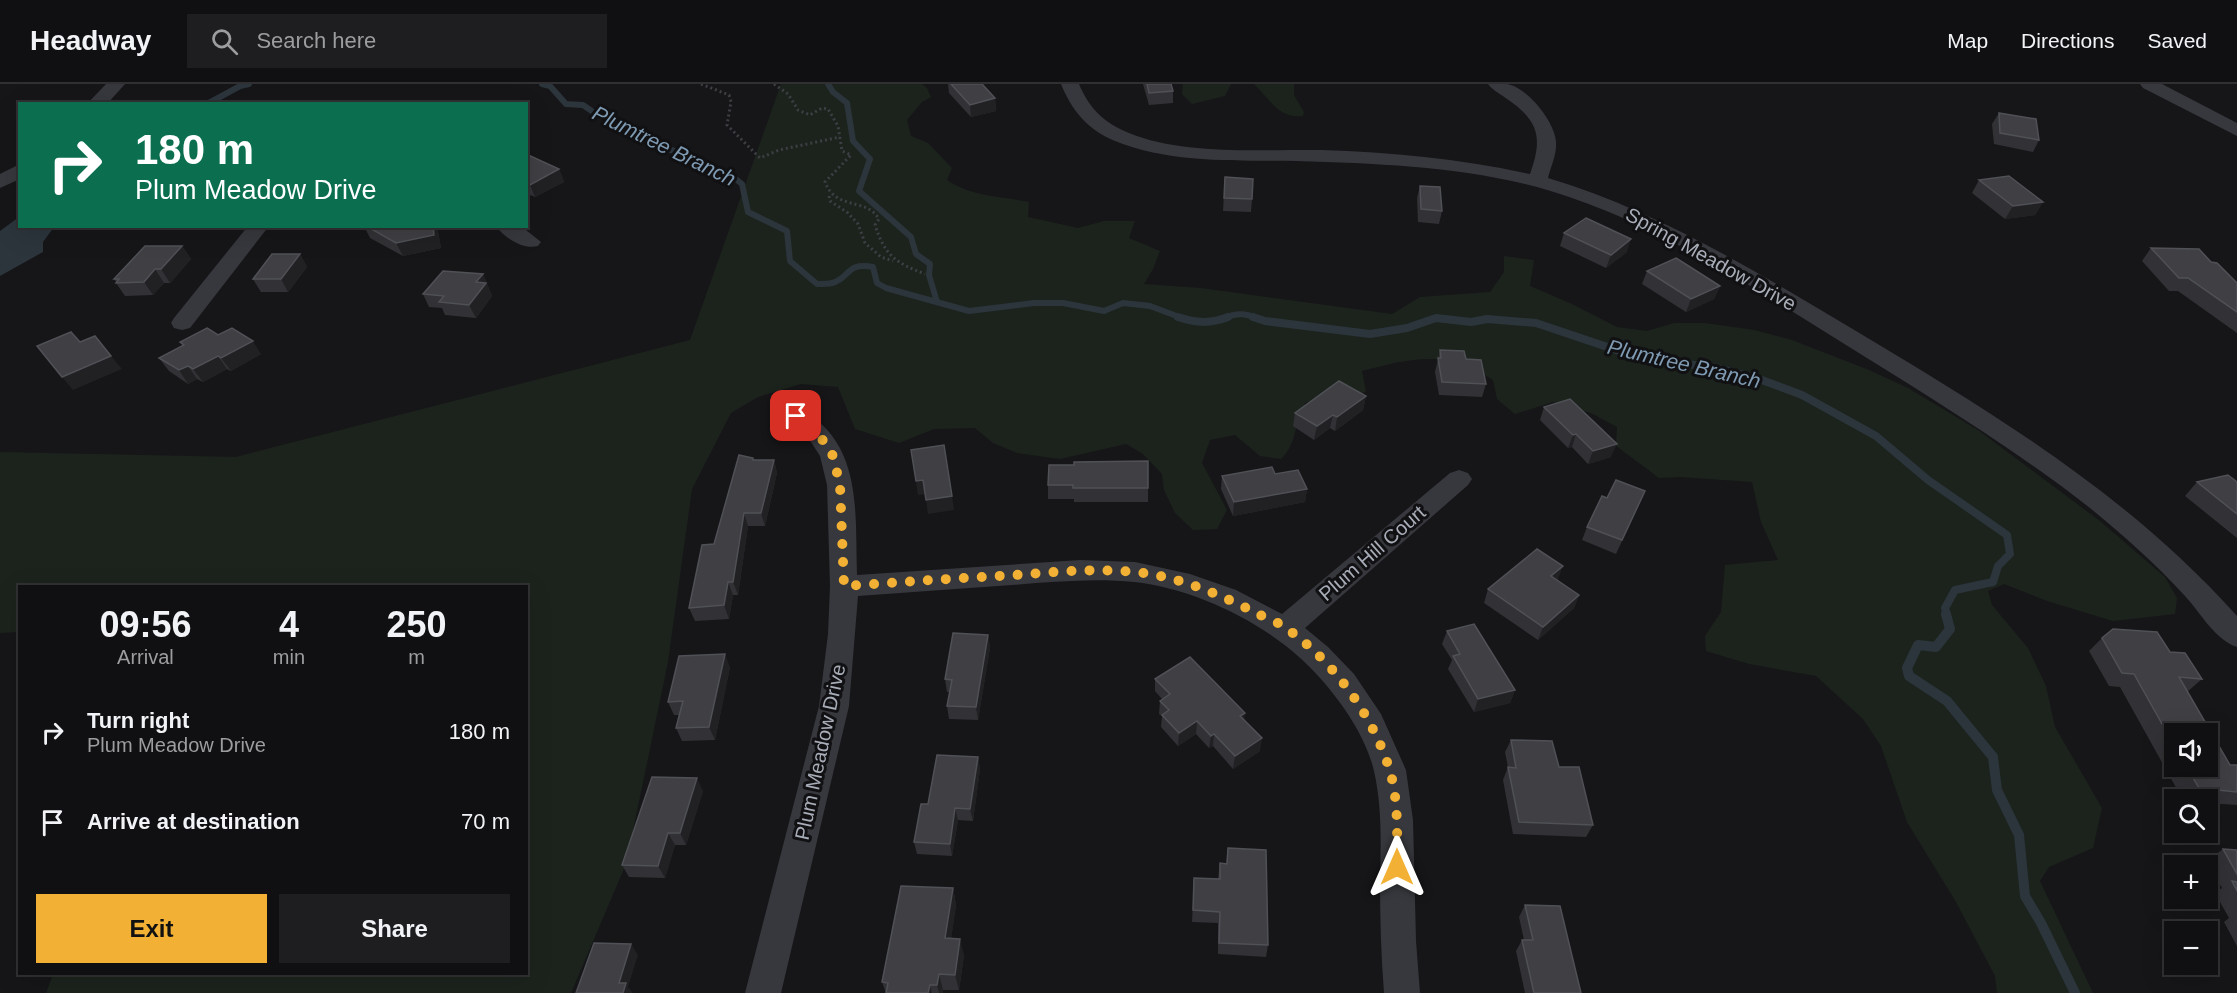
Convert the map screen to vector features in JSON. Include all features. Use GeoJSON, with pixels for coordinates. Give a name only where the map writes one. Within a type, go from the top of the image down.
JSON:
{"type":"FeatureCollection","features":[{"type":"Feature","properties":{"kind":"street"},"geometry":{"type":"LineString","coordinates":[[98,102],[116,84]]}},
{"type":"Feature","properties":{"kind":"street","name":"Spring Meadow Drive"},"geometry":{"type":"LineString","coordinates":[[1070,84],[1079,106],[1109,131],[1165,149],[1200,153],[1431,163],[1482,169],[1538,181],[1641,217],[1744,273],[1994,425],[2045,459],[2102,502],[2155,550],[2215,609],[2237,636]]}},
{"type":"Feature","properties":{"kind":"street"},"geometry":{"type":"LineString","coordinates":[[1497,84],[1532,110],[1543,125],[1548,143],[1538,181]]}},
{"type":"Feature","properties":{"kind":"street"},"geometry":{"type":"LineString","coordinates":[[2149,84],[2237,130]]}},
{"type":"Feature","properties":{"kind":"street"},"geometry":{"type":"LineString","coordinates":[[182,323],[257,228]]}},
{"type":"Feature","properties":{"kind":"street"},"geometry":{"type":"LineString","coordinates":[[509,228],[531,243]]}},
{"type":"Feature","properties":{"kind":"street","name":"Plum Meadow Drive"},"geometry":{"type":"LineString","coordinates":[[763,993],[834,706],[842,638],[844,586],[840,485],[833,456],[820,436],[796,416]]}},
{"type":"Feature","properties":{"kind":"street","name":"Plum Hill Court"},"geometry":{"type":"LineString","coordinates":[[1285,627],[1459,479]]}},
{"type":"Feature","properties":{"kind":"street"},"geometry":{"type":"LineString","coordinates":[[844,586],[1080,570],[1135,572],[1180,581],[1226,598],[1285,627],[1318,656],[1343,683],[1370,723],[1390,770],[1397,820],[1398,941],[1402,993]]}},
{"type":"Feature","properties":{"kind":"path"},"geometry":{"type":"LineString","coordinates":[[701,84],[729,95],[731,102],[727,125],[760,158],[779,150],[840,137]]}},
{"type":"Feature","properties":{"kind":"path"},"geometry":{"type":"LineString","coordinates":[[774,84],[788,94],[798,110],[810,115],[822,108],[828,109],[838,126],[842,151],[851,155],[825,182],[830,201],[854,219],[864,231],[865,243],[881,257],[925,274]]}},
{"type":"Feature","properties":{"kind":"path"},"geometry":{"type":"LineString","coordinates":[[829,195],[834,200],[853,202],[877,215],[879,219],[875,225],[880,241],[894,261]]}},
{"type":"Feature","properties":{"kind":"shaded area"},"geometry":{"type":"Polygon","coordinates":[[[781,84],[922,84],[927,88],[931,97],[922,102],[907,120],[911,136],[928,143],[952,168],[947,180],[976,193],[1029,202],[1028,217],[1078,228],[1104,221],[1135,221],[1129,238],[1160,251],[1144,284],[1201,288],[1392,314],[1420,297],[1490,292],[1504,272],[1504,256],[1534,260],[1530,286],[1617,327],[1647,331],[1674,323],[1705,323],[1754,330],[1792,340],[1908,388],[1978,430],[2100,521],[2165,577],[2177,598],[2175,614],[2113,621],[2047,601],[2004,584],[1988,591],[1992,605],[2028,648],[2046,686],[2055,727],[2102,808],[2093,848],[2049,867],[2040,881],[2093,993],[1997,993],[1995,976],[1956,902],[1907,822],[1881,746],[1863,719],[1816,676],[1749,664],[1706,651],[1705,636],[1721,612],[1725,565],[1778,560],[1761,522],[1752,482],[1680,477],[1659,478],[1616,446],[1617,427],[1591,413],[1553,402],[1515,414],[1497,399],[1493,380],[1460,364],[1429,359],[1362,371],[1366,392],[1351,396],[1332,394],[1305,403],[1290,447],[1281,459],[1260,456],[1235,435],[1210,440],[1202,463],[1227,510],[1217,529],[1193,530],[1175,513],[1164,490],[1162,474],[1143,454],[1126,444],[1060,459],[1017,453],[993,443],[975,428],[934,429],[899,443],[855,429],[838,387],[801,384],[758,397],[731,413],[692,489],[668,662],[626,864],[571,993],[46,993],[53,975],[528,975],[528,585],[18,585],[18,634],[17,632],[0,633],[0,452],[236,457],[690,340],[781,84]]]}},
{"type":"Feature","properties":{"kind":"shaded area"},"geometry":{"type":"Polygon","coordinates":[[[1183,84],[1231,84],[1225,96],[1192,104],[1182,94],[1183,84]]]}},
{"type":"Feature","properties":{"kind":"shaded area"},"geometry":{"type":"Polygon","coordinates":[[[1254,84],[1294,84],[1294,95],[1304,112],[1303,116],[1294,116],[1281,111],[1254,84]]]}},
{"type":"Feature","properties":{"kind":"shaded area"},"geometry":{"type":"Polygon","coordinates":[[[18,218],[18,228],[53,228],[43,242],[43,252],[0,276],[0,231],[18,218]]]}},
{"type":"Feature","properties":{"kind":"building"},"geometry":{"type":"Polygon","coordinates":[[[951,84],[982,84],[995,98],[970,105],[951,84]]]}},
{"type":"Feature","properties":{"kind":"building"},"geometry":{"type":"Polygon","coordinates":[[[1147,84],[1171,84],[1173,91],[1149,93],[1147,84]]]}},
{"type":"Feature","properties":{"kind":"building"},"geometry":{"type":"Polygon","coordinates":[[[1999,113],[2036,119],[2039,140],[2000,133],[1999,113]]]}},
{"type":"Feature","properties":{"kind":"building"},"geometry":{"type":"Polygon","coordinates":[[[528,155],[559,169],[528,184],[528,155]]]}},
{"type":"Feature","properties":{"kind":"building"},"geometry":{"type":"Polygon","coordinates":[[[2009,176],[2043,202],[2013,206],[1979,180],[2009,176]]]}},
{"type":"Feature","properties":{"kind":"building"},"geometry":{"type":"Polygon","coordinates":[[[1225,177],[1253,179],[1252,199],[1224,198],[1225,177]]]}},
{"type":"Feature","properties":{"kind":"building"},"geometry":{"type":"Polygon","coordinates":[[[1420,186],[1440,187],[1442,211],[1421,209],[1420,186]]]}},
{"type":"Feature","properties":{"kind":"building"},"geometry":{"type":"Polygon","coordinates":[[[1586,218],[1631,239],[1611,255],[1564,233],[1586,218]]]}},
{"type":"Feature","properties":{"kind":"building"},"geometry":{"type":"Polygon","coordinates":[[[370,228],[433,228],[434,235],[396,243],[370,228]]]}},
{"type":"Feature","properties":{"kind":"building"},"geometry":{"type":"Polygon","coordinates":[[[145,246],[182,246],[161,269],[155,269],[144,282],[116,283],[119,279],[114,279],[145,246]]]}},
{"type":"Feature","properties":{"kind":"building"},"geometry":{"type":"Polygon","coordinates":[[[2151,248],[2199,249],[2237,283],[2237,312],[2188,278],[2179,278],[2151,248]]]}},
{"type":"Feature","properties":{"kind":"building"},"geometry":{"type":"Polygon","coordinates":[[[272,254],[300,254],[281,279],[253,279],[272,254]]]}},
{"type":"Feature","properties":{"kind":"building"},"geometry":{"type":"Polygon","coordinates":[[[1676,258],[1720,286],[1691,299],[1647,271],[1676,258]]]}},
{"type":"Feature","properties":{"kind":"building"},"geometry":{"type":"Polygon","coordinates":[[[443,271],[483,274],[476,282],[486,283],[469,305],[439,302],[444,296],[423,294],[443,271]]]}},
{"type":"Feature","properties":{"kind":"building"},"geometry":{"type":"Polygon","coordinates":[[[207,328],[218,335],[232,328],[253,341],[221,358],[218,356],[193,369],[188,366],[179,370],[159,358],[184,345],[180,342],[207,328]]]}},
{"type":"Feature","properties":{"kind":"building"},"geometry":{"type":"Polygon","coordinates":[[[71,332],[80,342],[95,336],[111,356],[62,377],[37,346],[71,332]]]}},
{"type":"Feature","properties":{"kind":"building"},"geometry":{"type":"Polygon","coordinates":[[[1440,350],[1464,351],[1466,359],[1481,360],[1486,384],[1442,382],[1438,358],[1441,358],[1440,350]]]}},
{"type":"Feature","properties":{"kind":"building"},"geometry":{"type":"Polygon","coordinates":[[[1339,381],[1366,396],[1337,417],[1333,415],[1317,426],[1295,413],[1339,381]]]}},
{"type":"Feature","properties":{"kind":"building"},"geometry":{"type":"Polygon","coordinates":[[[1570,399],[1617,444],[1593,451],[1544,407],[1570,399]]]}},
{"type":"Feature","properties":{"kind":"building"},"geometry":{"type":"Polygon","coordinates":[[[944,445],[952,496],[926,500],[923,480],[916,481],[911,450],[944,445]]]}},
{"type":"Feature","properties":{"kind":"building"},"geometry":{"type":"Polygon","coordinates":[[[739,455],[753,458],[753,460],[774,460],[761,513],[744,513],[733,582],[728,582],[724,605],[689,608],[702,545],[714,544],[739,455]]]}},
{"type":"Feature","properties":{"kind":"building"},"geometry":{"type":"Polygon","coordinates":[[[1148,461],[1148,488],[1073,488],[1073,485],[1048,485],[1049,465],[1074,465],[1074,462],[1148,461]]]}},
{"type":"Feature","properties":{"kind":"building"},"geometry":{"type":"Polygon","coordinates":[[[1272,467],[1275,474],[1298,470],[1307,489],[1234,502],[1222,476],[1272,467]]]}},
{"type":"Feature","properties":{"kind":"building"},"geometry":{"type":"Polygon","coordinates":[[[2228,475],[2237,482],[2237,514],[2197,482],[2228,475]]]}},
{"type":"Feature","properties":{"kind":"building"},"geometry":{"type":"Polygon","coordinates":[[[1616,480],[1645,491],[1622,540],[1587,527],[1602,496],[1607,498],[1616,480]]]}},
{"type":"Feature","properties":{"kind":"building"},"geometry":{"type":"Polygon","coordinates":[[[1537,549],[1563,566],[1551,576],[1579,595],[1543,627],[1488,589],[1537,549]]]}},
{"type":"Feature","properties":{"kind":"building"},"geometry":{"type":"Polygon","coordinates":[[[1474,624],[1515,690],[1478,699],[1453,656],[1460,654],[1447,631],[1474,624]]]}},
{"type":"Feature","properties":{"kind":"building"},"geometry":{"type":"Polygon","coordinates":[[[2113,629],[2157,632],[2170,652],[2185,653],[2202,679],[2179,677],[2206,723],[2164,723],[2164,727],[2134,674],[2122,673],[2102,638],[2113,629]]]}},
{"type":"Feature","properties":{"kind":"building"},"geometry":{"type":"Polygon","coordinates":[[[953,633],[988,635],[976,707],[947,706],[952,680],[945,679],[953,633]]]}},
{"type":"Feature","properties":{"kind":"building"},"geometry":{"type":"Polygon","coordinates":[[[725,654],[709,727],[676,728],[683,701],[668,702],[679,656],[725,654]]]}},
{"type":"Feature","properties":{"kind":"building"},"geometry":{"type":"Polygon","coordinates":[[[1190,657],[1245,713],[1240,716],[1262,738],[1235,756],[1214,734],[1211,736],[1197,721],[1179,733],[1162,715],[1169,710],[1160,701],[1170,694],[1155,679],[1190,657]]]}},
{"type":"Feature","properties":{"kind":"building"},"geometry":{"type":"Polygon","coordinates":[[[1511,740],[1552,741],[1559,767],[1579,767],[1593,825],[1519,822],[1508,767],[1516,768],[1511,740]]]}},
{"type":"Feature","properties":{"kind":"building"},"geometry":{"type":"Polygon","coordinates":[[[2218,744],[2230,765],[2237,765],[2237,792],[2199,788],[2192,777],[2218,777],[2218,744]]]}},
{"type":"Feature","properties":{"kind":"building"},"geometry":{"type":"Polygon","coordinates":[[[937,755],[978,757],[970,809],[955,808],[950,844],[914,842],[921,804],[928,804],[937,755]]]}},
{"type":"Feature","properties":{"kind":"building"},"geometry":{"type":"Polygon","coordinates":[[[652,777],[697,778],[680,833],[668,833],[658,866],[622,865],[652,777]]]}},
{"type":"Feature","properties":{"kind":"building"},"geometry":{"type":"Polygon","coordinates":[[[1228,848],[1266,850],[1268,945],[1219,943],[1220,912],[1193,910],[1194,878],[1220,879],[1220,863],[1227,864],[1228,848]]]}},
{"type":"Feature","properties":{"kind":"building"},"geometry":{"type":"Polygon","coordinates":[[[2223,849],[2237,850],[2237,874],[2223,849]]]}},
{"type":"Feature","properties":{"kind":"building"},"geometry":{"type":"Polygon","coordinates":[[[901,886],[953,888],[945,938],[960,939],[955,975],[939,974],[937,985],[930,985],[928,993],[886,993],[888,983],[882,982],[901,886]]]}},
{"type":"Feature","properties":{"kind":"building"},"geometry":{"type":"Polygon","coordinates":[[[1525,905],[1560,906],[1581,993],[1534,993],[1522,940],[1533,940],[1525,905]]]}},
{"type":"Feature","properties":{"kind":"building"},"geometry":{"type":"Polygon","coordinates":[[[594,943],[631,944],[619,983],[626,983],[623,993],[576,993],[594,943]]]}},
{"type":"Feature","properties":{"kind":"waterway"},"geometry":{"type":"LineString","coordinates":[[211,102],[240,86],[249,84]]}},
{"type":"Feature","properties":{"kind":"waterway","name":"Plumtree Branch"},"geometry":{"type":"LineString","coordinates":[[542,84],[550,86],[566,104],[583,105],[599,116],[620,122],[653,145],[689,155],[705,169],[728,173],[742,184],[748,212],[787,231],[790,261],[817,284],[838,281],[853,269],[864,266],[873,267],[877,283],[886,288],[969,311],[1034,303],[1063,303],[1104,311],[1123,303],[1150,306],[1182,318]]}},
{"type":"Feature","properties":{"kind":"waterway"},"geometry":{"type":"LineString","coordinates":[[828,84],[833,92],[847,103],[853,141],[870,159],[859,191],[911,237],[916,254],[930,264],[929,275],[937,302]]}},
{"type":"Feature","properties":{"kind":"waterway","name":"Plumtree Branch"},"geometry":{"type":"LineString","coordinates":[[1224,318],[1240,314],[1257,318]]}},
{"type":"Feature","properties":{"kind":"waterway","name":"Plumtree Branch"},"geometry":{"type":"LineString","coordinates":[[1178,317],[1203,322],[1228,317]]}},
{"type":"Feature","properties":{"kind":"waterway","name":"Plumtree Branch"},"geometry":{"type":"LineString","coordinates":[[1253,317],[1265,321],[1370,334],[1407,328],[1436,318],[1471,322],[1487,319],[1536,323],[1643,359],[1712,367],[1759,379],[1802,395],[1876,436],[1928,480],[2007,535],[2010,554],[1998,566],[1993,582],[1955,590],[1945,608],[1947,615]]}},
{"type":"Feature","properties":{"kind":"waterway","name":"Plumtree Branch"},"geometry":{"type":"LineString","coordinates":[[1946,614],[1950,629],[1936,647],[1918,645],[1907,668],[1909,676],[1947,701],[1993,757],[1997,790],[2019,835],[2025,896],[2041,923],[2075,993]]}},
{"type":"Feature","properties":{"kind":"route"},"geometry":{"type":"LineString","coordinates":[[796,416],[820,436],[833,456],[840,485],[844,586],[1080,570],[1135,572],[1195,586],[1226,598],[1285,627],[1334,672],[1370,723],[1390,770],[1397,820],[1397,867]]}}]}
